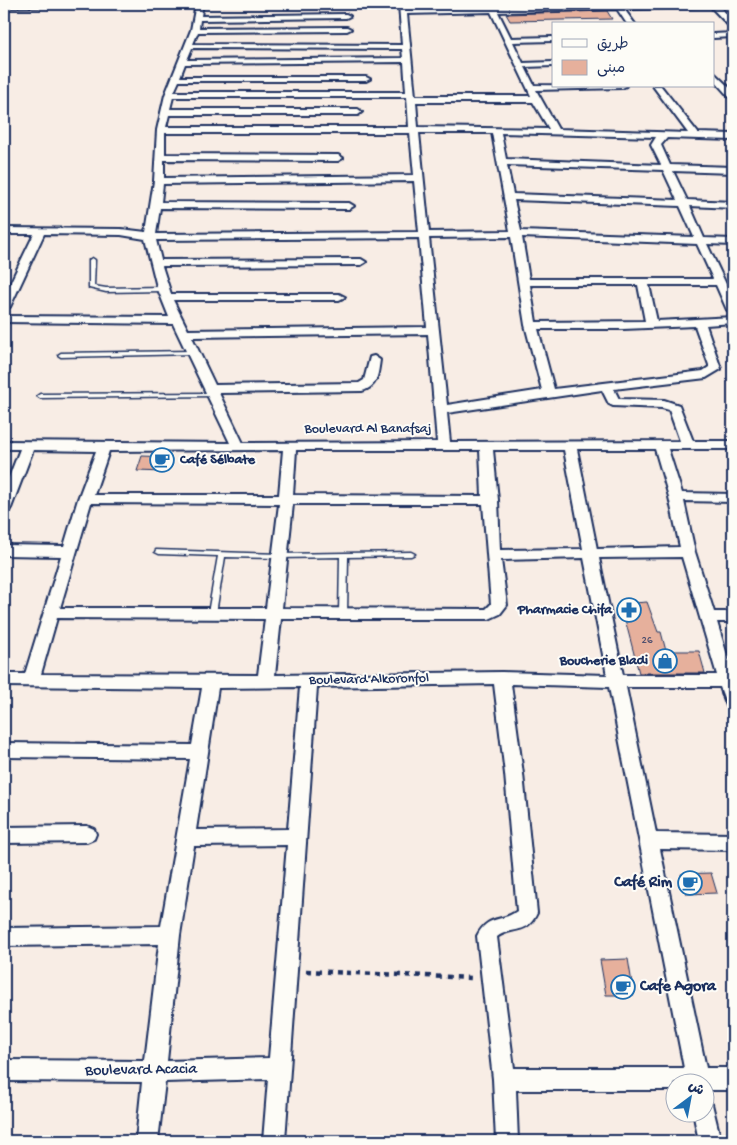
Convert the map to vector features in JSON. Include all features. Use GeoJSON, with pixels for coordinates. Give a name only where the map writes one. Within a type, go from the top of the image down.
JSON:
{"type":"FeatureCollection","features":[{"type":"Feature","properties":{"kind":"street"},"geometry":{"type":"LineString","coordinates":[[4,5],[102,4]]}},
{"type":"Feature","properties":{"kind":"street"},"geometry":{"type":"LineString","coordinates":[[199,4],[195,30],[169,95],[161,130],[160,181],[150,237],[164,293],[238,445]]}},
{"type":"Feature","properties":{"kind":"street"},"geometry":{"type":"LineString","coordinates":[[444,445],[402,8],[713,4],[733,25]]}},
{"type":"Feature","properties":{"kind":"street"},"geometry":{"type":"LineString","coordinates":[[730,4],[733,7]]}},
{"type":"Feature","properties":{"kind":"street"},"geometry":{"type":"LineString","coordinates":[[618,6],[630,22]]}},
{"type":"Feature","properties":{"kind":"street"},"geometry":{"type":"LineString","coordinates":[[493,7],[536,99],[555,132]]}},
{"type":"Feature","properties":{"kind":"street"},"geometry":{"type":"LineString","coordinates":[[198,18],[346,16]]}},
{"type":"Feature","properties":{"kind":"street"},"geometry":{"type":"LineString","coordinates":[[195,30],[347,29]]}},
{"type":"Feature","properties":{"kind":"street"},"geometry":{"type":"LineString","coordinates":[[714,36],[733,35]]}},
{"type":"Feature","properties":{"kind":"street"},"geometry":{"type":"LineString","coordinates":[[510,40],[552,39]]}},
{"type":"Feature","properties":{"kind":"street"},"geometry":{"type":"LineString","coordinates":[[190,46],[406,47]]}},
{"type":"Feature","properties":{"kind":"street"},"geometry":{"type":"LineString","coordinates":[[183,62],[408,60]]}},
{"type":"Feature","properties":{"kind":"street"},"geometry":{"type":"LineString","coordinates":[[520,65],[552,64]]}},
{"type":"Feature","properties":{"kind":"street"},"geometry":{"type":"LineString","coordinates":[[176,80],[366,79]]}},
{"type":"Feature","properties":{"kind":"street"},"geometry":{"type":"LineString","coordinates":[[717,84],[733,96]]}},
{"type":"Feature","properties":{"kind":"street"},"geometry":{"type":"LineString","coordinates":[[532,88],[552,88]]}},
{"type":"Feature","properties":{"kind":"street"},"geometry":{"type":"LineString","coordinates":[[658,88],[694,136]]}},
{"type":"Feature","properties":{"kind":"street"},"geometry":{"type":"LineString","coordinates":[[169,95],[411,96],[536,99]]}},
{"type":"Feature","properties":{"kind":"street"},"geometry":{"type":"LineString","coordinates":[[165,112],[358,112]]}},
{"type":"Feature","properties":{"kind":"street"},"geometry":{"type":"LineString","coordinates":[[161,130],[496,130],[733,137]]}},
{"type":"Feature","properties":{"kind":"street"},"geometry":{"type":"LineString","coordinates":[[496,130],[531,325],[549,393]]}},
{"type":"Feature","properties":{"kind":"street"},"geometry":{"type":"LineString","coordinates":[[664,136],[658,140],[656,145],[733,310]]}},
{"type":"Feature","properties":{"kind":"street"},"geometry":{"type":"LineString","coordinates":[[160,157],[338,158]]}},
{"type":"Feature","properties":{"kind":"street"},"geometry":{"type":"LineString","coordinates":[[501,162],[733,170]]}},
{"type":"Feature","properties":{"kind":"street"},"geometry":{"type":"LineString","coordinates":[[160,181],[419,178]]}},
{"type":"Feature","properties":{"kind":"street"},"geometry":{"type":"LineString","coordinates":[[508,197],[733,205]]}},
{"type":"Feature","properties":{"kind":"street"},"geometry":{"type":"LineString","coordinates":[[156,205],[349,206]]}},
{"type":"Feature","properties":{"kind":"street"},"geometry":{"type":"LineString","coordinates":[[4,231],[121,232],[138,233],[150,237],[516,234],[733,242]]}},
{"type":"Feature","properties":{"kind":"street"},"geometry":{"type":"LineString","coordinates":[[4,307],[41,231]]}},
{"type":"Feature","properties":{"kind":"street"},"geometry":{"type":"LineString","coordinates":[[156,263],[361,262]]}},
{"type":"Feature","properties":{"kind":"street"},"geometry":{"type":"LineString","coordinates":[[524,282],[720,282]]}},
{"type":"Feature","properties":{"kind":"street"},"geometry":{"type":"LineString","coordinates":[[643,282],[652,325]]}},
{"type":"Feature","properties":{"kind":"street"},"geometry":{"type":"LineString","coordinates":[[164,293],[339,297]]}},
{"type":"Feature","properties":{"kind":"street"},"geometry":{"type":"LineString","coordinates":[[4,320],[176,321]]}},
{"type":"Feature","properties":{"kind":"street"},"geometry":{"type":"LineString","coordinates":[[531,325],[652,325],[733,320]]}},
{"type":"Feature","properties":{"kind":"street"},"geometry":{"type":"LineString","coordinates":[[441,410],[549,393],[712,372],[715,369],[715,365],[700,323]]}},
{"type":"Feature","properties":{"kind":"street"},"geometry":{"type":"LineString","coordinates":[[184,334],[433,330]]}},
{"type":"Feature","properties":{"kind":"street"},"geometry":{"type":"LineString","coordinates":[[211,392],[362,387],[370,381],[374,360]]}},
{"type":"Feature","properties":{"kind":"street"},"geometry":{"type":"LineString","coordinates":[[606,386],[613,401],[617,404],[664,404],[675,408],[688,445]]}},
{"type":"Feature","properties":{"kind":"street","name":"Boulevard Al Banafsaj"},"geometry":{"type":"LineString","coordinates":[[4,445],[104,447],[444,445],[570,447],[733,445]]}},
{"type":"Feature","properties":{"kind":"street"},"geometry":{"type":"LineString","coordinates":[[4,508],[28,445]]}},
{"type":"Feature","properties":{"kind":"street"},"geometry":{"type":"LineString","coordinates":[[660,445],[676,497],[688,552],[707,617],[730,681],[733,702]]}},
{"type":"Feature","properties":{"kind":"street"},"geometry":{"type":"LineString","coordinates":[[266,680],[286,500],[290,446]]}},
{"type":"Feature","properties":{"kind":"street"},"geometry":{"type":"LineString","coordinates":[[51,613],[489,614],[496,610],[499,605],[493,555],[491,500],[486,446]]}},
{"type":"Feature","properties":{"kind":"street"},"geometry":{"type":"LineString","coordinates":[[31,680],[85,499],[104,447]]}},
{"type":"Feature","properties":{"kind":"street"},"geometry":{"type":"LineString","coordinates":[[570,447],[590,554],[696,1072]]}},
{"type":"Feature","properties":{"kind":"street"},"geometry":{"type":"LineString","coordinates":[[676,497],[733,498]]}},
{"type":"Feature","properties":{"kind":"street"},"geometry":{"type":"LineString","coordinates":[[85,499],[491,500]]}},
{"type":"Feature","properties":{"kind":"street"},"geometry":{"type":"LineString","coordinates":[[4,550],[70,551]]}},
{"type":"Feature","properties":{"kind":"street"},"geometry":{"type":"LineString","coordinates":[[493,555],[688,552]]}},
{"type":"Feature","properties":{"kind":"street"},"geometry":{"type":"LineString","coordinates":[[707,617],[733,617]]}},
{"type":"Feature","properties":{"kind":"street"},"geometry":{"type":"LineString","coordinates":[[502,678],[514,774],[527,913],[525,918],[495,927],[489,931],[487,936],[504,1079],[507,1141]]}},
{"type":"Feature","properties":{"kind":"street","name":"Boulevard Alkoronfol"},"geometry":{"type":"LineString","coordinates":[[4,680],[211,682],[502,678],[616,682],[730,681]]}},
{"type":"Feature","properties":{"kind":"street"},"geometry":{"type":"LineString","coordinates":[[274,1141],[278,1068],[309,680]]}},
{"type":"Feature","properties":{"kind":"street"},"geometry":{"type":"LineString","coordinates":[[147,1141],[170,935],[211,682]]}},
{"type":"Feature","properties":{"kind":"street"},"geometry":{"type":"LineString","coordinates":[[4,750],[199,752]]}},
{"type":"Feature","properties":{"kind":"street"},"geometry":{"type":"LineString","coordinates":[[4,835],[86,834]]}},
{"type":"Feature","properties":{"kind":"street"},"geometry":{"type":"LineString","coordinates":[[186,838],[297,837]]}},
{"type":"Feature","properties":{"kind":"street"},"geometry":{"type":"LineString","coordinates":[[649,841],[733,842]]}},
{"type":"Feature","properties":{"kind":"street"},"geometry":{"type":"LineString","coordinates":[[4,937],[170,935]]}},
{"type":"Feature","properties":{"kind":"street","name":"Boulevard Acacia"},"geometry":{"type":"LineString","coordinates":[[4,1071],[156,1072],[278,1068]]}},
{"type":"Feature","properties":{"kind":"street"},"geometry":{"type":"LineString","coordinates":[[504,1079],[664,1081]]}},
{"type":"Feature","properties":{"kind":"street"},"geometry":{"type":"LineString","coordinates":[[714,1080],[733,1079]]}},
{"type":"Feature","properties":{"kind":"street"},"geometry":{"type":"LineString","coordinates":[[706,1122],[710,1141]]}},
{"type":"Feature","properties":{"kind":"lane"},"geometry":{"type":"LineString","coordinates":[[92,260],[90,287],[106,290],[164,293]]}},
{"type":"Feature","properties":{"kind":"lane"},"geometry":{"type":"LineString","coordinates":[[61,355],[192,353]]}},
{"type":"Feature","properties":{"kind":"lane"},"geometry":{"type":"LineString","coordinates":[[40,396],[211,392]]}},
{"type":"Feature","properties":{"kind":"lane"},"geometry":{"type":"LineString","coordinates":[[159,552],[280,556],[411,554]]}},
{"type":"Feature","properties":{"kind":"lane"},"geometry":{"type":"LineString","coordinates":[[212,613],[222,554]]}},
{"type":"Feature","properties":{"kind":"lane"},"geometry":{"type":"LineString","coordinates":[[343,614],[344,555]]}},
{"type":"Feature","properties":{"kind":"path"},"geometry":{"type":"LineString","coordinates":[[286,970],[493,978]]}},
{"type":"Feature","properties":{"kind":"building"},"geometry":{"type":"Polygon","coordinates":[[[607,11],[612,19],[510,21],[506,14],[607,11]]]}},
{"type":"Feature","properties":{"kind":"building"},"geometry":{"type":"Polygon","coordinates":[[[142,456],[169,457],[164,472],[137,471],[142,456]]]}},
{"type":"Feature","properties":{"kind":"building"},"geometry":{"type":"Polygon","coordinates":[[[647,602],[658,632],[661,632],[666,651],[699,651],[705,673],[639,673],[621,604],[647,602]]]}},
{"type":"Feature","properties":{"kind":"building"},"geometry":{"type":"Polygon","coordinates":[[[711,873],[717,893],[687,894],[681,874],[711,873]]]}},
{"type":"Feature","properties":{"kind":"building"},"geometry":{"type":"Polygon","coordinates":[[[628,959],[634,995],[606,995],[600,960],[628,959]]]}},
{"type":"Feature","properties":{"kind":"place","name":"Café Sélbate"},"geometry":{"type":"Point","coordinates":[162,460]}},
{"type":"Feature","properties":{"kind":"place","name":"Pharmacie Chifa"},"geometry":{"type":"Point","coordinates":[629,610]}},
{"type":"Feature","properties":{"kind":"place","name":"Boucherie Bladi"},"geometry":{"type":"Point","coordinates":[665,661]}},
{"type":"Feature","properties":{"kind":"place","name":"Café Rim"},"geometry":{"type":"Point","coordinates":[690,883]}},
{"type":"Feature","properties":{"kind":"place","name":"Cafe Agora"},"geometry":{"type":"Point","coordinates":[623,987]}}]}
